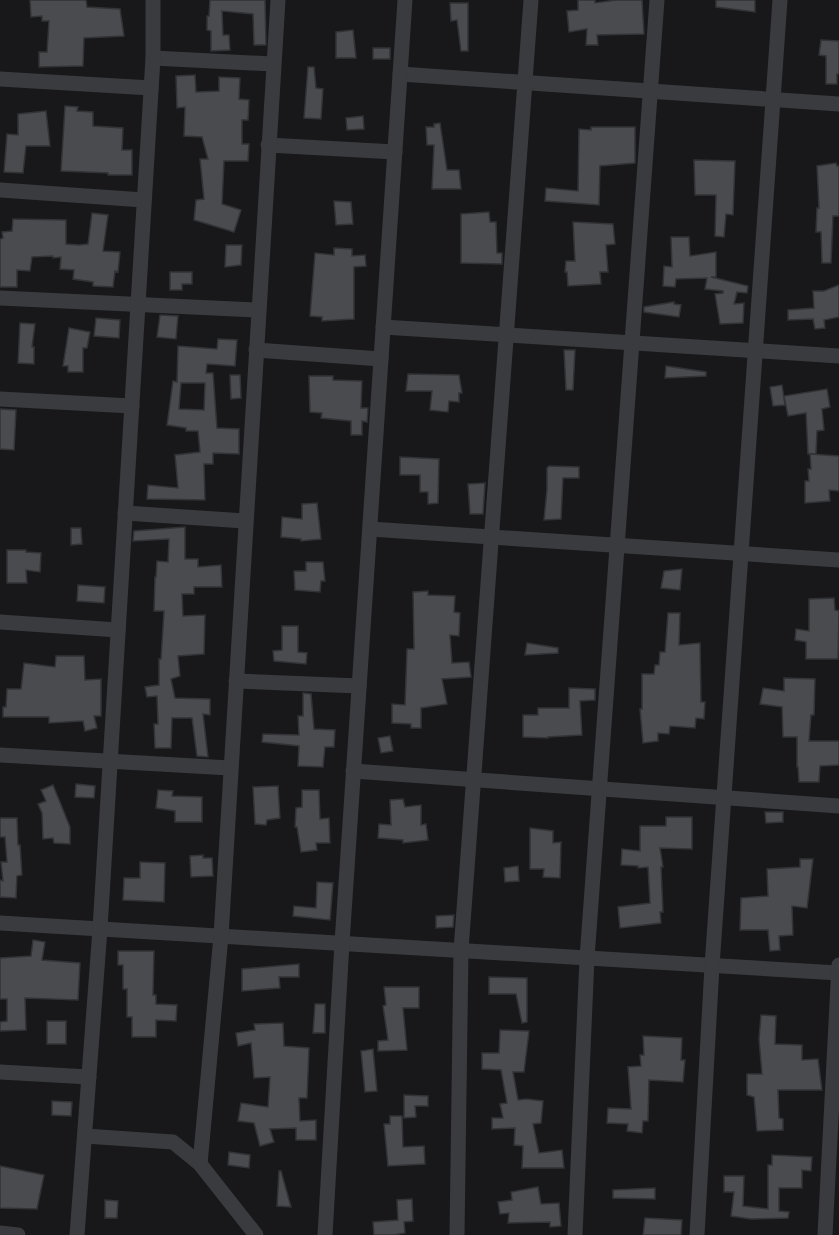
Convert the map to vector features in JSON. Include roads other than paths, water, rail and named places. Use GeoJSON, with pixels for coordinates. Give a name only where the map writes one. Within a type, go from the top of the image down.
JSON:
{"type":"FeatureCollection","features":[{"type":"Feature","properties":{"kind":"street"},"geometry":{"type":"LineString","coordinates":[[77,1235],[100,929],[153,58],[153,0]]}},
{"type":"Feature","properties":{"kind":"street"},"geometry":{"type":"LineString","coordinates":[[200,1164],[222,936],[230,768],[278,0]]}},
{"type":"Feature","properties":{"kind":"street"},"geometry":{"type":"LineString","coordinates":[[325,1235],[353,771],[405,0]]}},
{"type":"Feature","properties":{"kind":"street"},"geometry":{"type":"LineString","coordinates":[[457,1235],[461,951],[531,0]]}},
{"type":"Feature","properties":{"kind":"street"},"geometry":{"type":"LineString","coordinates":[[575,1235],[587,958],[657,0]]}},
{"type":"Feature","properties":{"kind":"street"},"geometry":{"type":"LineString","coordinates":[[697,1235],[712,966],[780,0]]}},
{"type":"Feature","properties":{"kind":"street"},"geometry":{"type":"LineString","coordinates":[[153,58],[273,64]]}},
{"type":"Feature","properties":{"kind":"street"},"geometry":{"type":"LineString","coordinates":[[400,74],[839,104]]}},
{"type":"Feature","properties":{"kind":"street"},"geometry":{"type":"LineString","coordinates":[[0,79],[151,88]]}},
{"type":"Feature","properties":{"kind":"street"},"geometry":{"type":"LineString","coordinates":[[268,145],[395,152]]}},
{"type":"Feature","properties":{"kind":"street"},"geometry":{"type":"LineString","coordinates":[[0,190],[144,200]]}},
{"type":"Feature","properties":{"kind":"street"},"geometry":{"type":"LineString","coordinates":[[0,298],[258,310]]}},
{"type":"Feature","properties":{"kind":"street"},"geometry":{"type":"LineString","coordinates":[[383,327],[839,356]]}},
{"type":"Feature","properties":{"kind":"street"},"geometry":{"type":"LineString","coordinates":[[256,350],[381,359]]}},
{"type":"Feature","properties":{"kind":"street"},"geometry":{"type":"LineString","coordinates":[[0,399],[132,406]]}},
{"type":"Feature","properties":{"kind":"street"},"geometry":{"type":"LineString","coordinates":[[125,513],[245,521]]}},
{"type":"Feature","properties":{"kind":"street"},"geometry":{"type":"LineString","coordinates":[[370,529],[839,560]]}},
{"type":"Feature","properties":{"kind":"street"},"geometry":{"type":"LineString","coordinates":[[0,622],[118,630]]}},
{"type":"Feature","properties":{"kind":"street"},"geometry":{"type":"LineString","coordinates":[[236,681],[359,686]]}},
{"type":"Feature","properties":{"kind":"street"},"geometry":{"type":"LineString","coordinates":[[0,755],[230,768]]}},
{"type":"Feature","properties":{"kind":"street"},"geometry":{"type":"LineString","coordinates":[[353,771],[839,806]]}},
{"type":"Feature","properties":{"kind":"street"},"geometry":{"type":"LineString","coordinates":[[0,923],[839,973]]}},
{"type":"Feature","properties":{"kind":"street"},"geometry":{"type":"LineString","coordinates":[[825,1235],[839,965]]}},
{"type":"Feature","properties":{"kind":"street"},"geometry":{"type":"LineString","coordinates":[[0,1072],[89,1077]]}},
{"type":"Feature","properties":{"kind":"street"},"geometry":{"type":"LineString","coordinates":[[85,1136],[173,1142],[200,1164],[256,1235]]}},
{"type":"Feature","properties":{"kind":"street"},"geometry":{"type":"LineString","coordinates":[[0,1233],[18,1235]]}}]}
